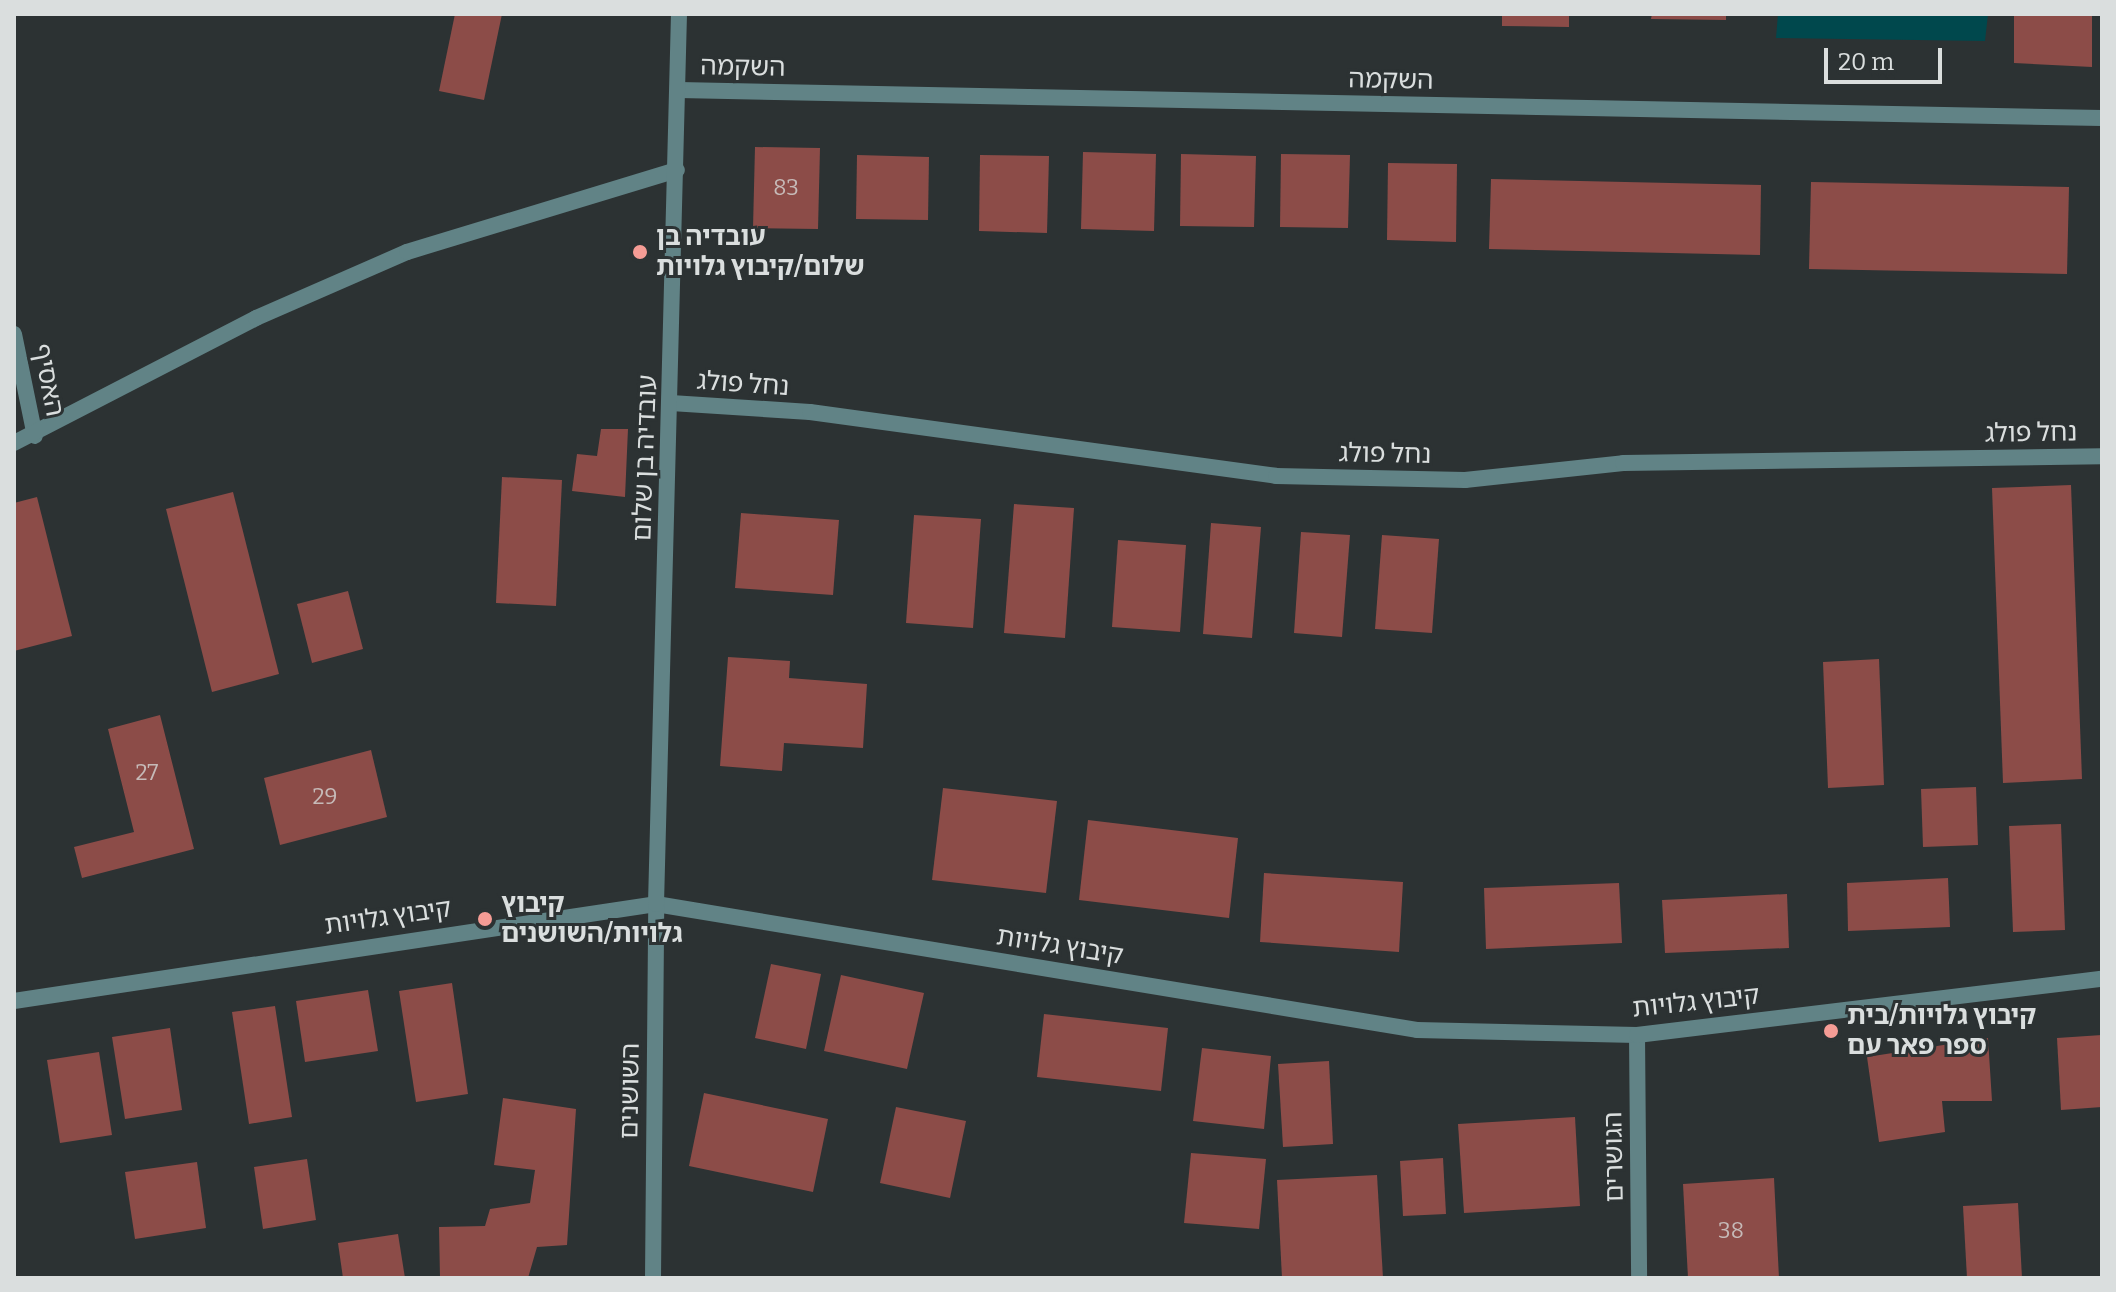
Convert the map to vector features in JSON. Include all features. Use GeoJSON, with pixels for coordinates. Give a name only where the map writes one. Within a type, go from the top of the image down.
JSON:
{"type":"FeatureCollection","features":[{"type":"Feature","properties":{"kind":"street","name":"עובדיה בן שלום"},"geometry":{"type":"LineString","coordinates":[[656,904],[679,14]]}},
{"type":"Feature","properties":{"kind":"street","name":"השקמה"},"geometry":{"type":"LineString","coordinates":[[679,90],[2102,118]]}},
{"type":"Feature","properties":{"kind":"street"},"geometry":{"type":"LineString","coordinates":[[14,443],[35,436],[256,318],[407,252],[677,170]]}},
{"type":"Feature","properties":{"kind":"street","name":"האסיף"},"geometry":{"type":"LineString","coordinates":[[14,334],[35,436]]}},
{"type":"Feature","properties":{"kind":"street","name":"נחל פולג"},"geometry":{"type":"LineString","coordinates":[[671,403],[810,412],[1276,476],[1465,480],[1623,463],[2102,456]]}},
{"type":"Feature","properties":{"kind":"street","name":"קיבוץ גלויות"},"geometry":{"type":"LineString","coordinates":[[14,1001],[656,904],[1417,1030],[1637,1035],[2102,979]]}},
{"type":"Feature","properties":{"kind":"street","name":"השושנים"},"geometry":{"type":"LineString","coordinates":[[653,1278],[656,904]]}},
{"type":"Feature","properties":{"kind":"street","name":"הגושרים"},"geometry":{"type":"LineString","coordinates":[[1637,1035],[1639,1278]]}},
{"type":"Feature","properties":{"kind":"shaded area"},"geometry":{"type":"Polygon","coordinates":[[[1778,14],[1988,14],[1985,41],[1776,38],[1778,14]]]}},
{"type":"Feature","properties":{"kind":"building"},"geometry":{"type":"Polygon","coordinates":[[[455,14],[502,14],[484,100],[439,91],[455,14]]]}},
{"type":"Feature","properties":{"kind":"building"},"geometry":{"type":"Polygon","coordinates":[[[1502,14],[1569,14],[1569,27],[1502,26],[1502,14]]]}},
{"type":"Feature","properties":{"kind":"building"},"geometry":{"type":"Polygon","coordinates":[[[1652,14],[1726,14],[1726,20],[1651,19],[1652,14]]]}},
{"type":"Feature","properties":{"kind":"building"},"geometry":{"type":"Polygon","coordinates":[[[2014,14],[2092,14],[2092,67],[2014,63],[2014,14]]]}},
{"type":"Feature","properties":{"kind":"building"},"geometry":{"type":"Polygon","coordinates":[[[755,147],[820,148],[818,229],[753,228],[755,147]]]}},
{"type":"Feature","properties":{"kind":"building"},"geometry":{"type":"Polygon","coordinates":[[[1083,152],[1156,154],[1154,231],[1081,229],[1083,152]]]}},
{"type":"Feature","properties":{"kind":"building"},"geometry":{"type":"Polygon","coordinates":[[[1181,154],[1256,156],[1254,227],[1180,226],[1181,154]]]}},
{"type":"Feature","properties":{"kind":"building"},"geometry":{"type":"Polygon","coordinates":[[[1281,154],[1350,155],[1348,228],[1280,227],[1281,154]]]}},
{"type":"Feature","properties":{"kind":"building"},"geometry":{"type":"Polygon","coordinates":[[[857,155],[929,157],[928,220],[856,219],[857,155]]]}},
{"type":"Feature","properties":{"kind":"building"},"geometry":{"type":"Polygon","coordinates":[[[980,155],[1049,156],[1047,233],[979,231],[980,155]]]}},
{"type":"Feature","properties":{"kind":"building"},"geometry":{"type":"Polygon","coordinates":[[[1388,163],[1457,164],[1456,242],[1387,240],[1388,163]]]}},
{"type":"Feature","properties":{"kind":"building"},"geometry":{"type":"Polygon","coordinates":[[[1491,179],[1761,185],[1760,255],[1489,249],[1491,179]]]}},
{"type":"Feature","properties":{"kind":"building"},"geometry":{"type":"Polygon","coordinates":[[[1811,182],[2069,187],[2067,274],[1809,269],[1811,182]]]}},
{"type":"Feature","properties":{"kind":"building"},"geometry":{"type":"Polygon","coordinates":[[[601,429],[628,429],[625,497],[572,491],[577,454],[597,456],[601,429]]]}},
{"type":"Feature","properties":{"kind":"building"},"geometry":{"type":"Polygon","coordinates":[[[502,477],[562,480],[556,606],[496,603],[502,477]]]}},
{"type":"Feature","properties":{"kind":"building"},"geometry":{"type":"Polygon","coordinates":[[[2071,485],[2082,779],[2003,783],[1992,488],[2071,485]]]}},
{"type":"Feature","properties":{"kind":"building"},"geometry":{"type":"Polygon","coordinates":[[[233,492],[279,674],[212,692],[166,509],[233,492]]]}},
{"type":"Feature","properties":{"kind":"building"},"geometry":{"type":"Polygon","coordinates":[[[37,497],[72,636],[14,651],[14,503],[37,497]]]}},
{"type":"Feature","properties":{"kind":"building"},"geometry":{"type":"Polygon","coordinates":[[[1014,504],[1074,508],[1065,638],[1004,633],[1014,504]]]}},
{"type":"Feature","properties":{"kind":"building"},"geometry":{"type":"Polygon","coordinates":[[[741,513],[839,520],[833,595],[735,588],[741,513]]]}},
{"type":"Feature","properties":{"kind":"building"},"geometry":{"type":"Polygon","coordinates":[[[914,515],[981,519],[973,628],[906,623],[914,515]]]}},
{"type":"Feature","properties":{"kind":"building"},"geometry":{"type":"Polygon","coordinates":[[[1211,523],[1261,527],[1252,638],[1203,634],[1211,523]]]}},
{"type":"Feature","properties":{"kind":"building"},"geometry":{"type":"Polygon","coordinates":[[[1301,532],[1350,535],[1342,637],[1294,633],[1301,532]]]}},
{"type":"Feature","properties":{"kind":"building"},"geometry":{"type":"Polygon","coordinates":[[[1382,535],[1439,539],[1432,633],[1375,629],[1382,535]]]}},
{"type":"Feature","properties":{"kind":"building"},"geometry":{"type":"Polygon","coordinates":[[[1118,540],[1186,545],[1180,632],[1112,627],[1118,540]]]}},
{"type":"Feature","properties":{"kind":"building"},"geometry":{"type":"Polygon","coordinates":[[[348,591],[363,649],[312,663],[297,604],[348,591]]]}},
{"type":"Feature","properties":{"kind":"building"},"geometry":{"type":"Polygon","coordinates":[[[728,657],[790,661],[789,678],[867,684],[863,748],[784,743],[782,771],[720,766],[728,657]]]}},
{"type":"Feature","properties":{"kind":"building"},"geometry":{"type":"Polygon","coordinates":[[[1879,659],[1884,785],[1828,788],[1823,662],[1879,659]]]}},
{"type":"Feature","properties":{"kind":"building"},"geometry":{"type":"Polygon","coordinates":[[[160,715],[194,849],[82,878],[74,847],[134,832],[108,729],[160,715]]]}},
{"type":"Feature","properties":{"kind":"building"},"geometry":{"type":"Polygon","coordinates":[[[371,750],[387,817],[280,845],[264,778],[371,750]]]}},
{"type":"Feature","properties":{"kind":"building"},"geometry":{"type":"Polygon","coordinates":[[[1976,787],[1978,845],[1923,847],[1921,789],[1976,787]]]}},
{"type":"Feature","properties":{"kind":"building"},"geometry":{"type":"Polygon","coordinates":[[[943,788],[1057,801],[1046,893],[932,880],[943,788]]]}},
{"type":"Feature","properties":{"kind":"building"},"geometry":{"type":"Polygon","coordinates":[[[1088,820],[1238,838],[1229,918],[1079,900],[1088,820]]]}},
{"type":"Feature","properties":{"kind":"building"},"geometry":{"type":"Polygon","coordinates":[[[2061,824],[2065,930],[2013,932],[2009,826],[2061,824]]]}},
{"type":"Feature","properties":{"kind":"building"},"geometry":{"type":"Polygon","coordinates":[[[1264,873],[1403,882],[1399,952],[1260,942],[1264,873]]]}},
{"type":"Feature","properties":{"kind":"building"},"geometry":{"type":"Polygon","coordinates":[[[1948,878],[1950,927],[1848,931],[1847,883],[1948,878]]]}},
{"type":"Feature","properties":{"kind":"building"},"geometry":{"type":"Polygon","coordinates":[[[1619,883],[1622,943],[1486,949],[1484,888],[1619,883]]]}},
{"type":"Feature","properties":{"kind":"building"},"geometry":{"type":"Polygon","coordinates":[[[1787,894],[1789,948],[1665,953],[1662,900],[1787,894]]]}},
{"type":"Feature","properties":{"kind":"building"},"geometry":{"type":"Polygon","coordinates":[[[771,964],[821,974],[806,1049],[755,1038],[771,964]]]}},
{"type":"Feature","properties":{"kind":"building"},"geometry":{"type":"Polygon","coordinates":[[[841,975],[924,993],[907,1069],[824,1051],[841,975]]]}},
{"type":"Feature","properties":{"kind":"building"},"geometry":{"type":"Polygon","coordinates":[[[452,983],[468,1094],[416,1102],[399,991],[452,983]]]}},
{"type":"Feature","properties":{"kind":"building"},"geometry":{"type":"Polygon","coordinates":[[[368,990],[378,1051],[305,1062],[296,1001],[368,990]]]}},
{"type":"Feature","properties":{"kind":"building"},"geometry":{"type":"Polygon","coordinates":[[[275,1006],[292,1117],[249,1124],[232,1012],[275,1006]]]}},
{"type":"Feature","properties":{"kind":"building"},"geometry":{"type":"Polygon","coordinates":[[[1044,1014],[1168,1028],[1161,1091],[1037,1077],[1044,1014]]]}},
{"type":"Feature","properties":{"kind":"building"},"geometry":{"type":"Polygon","coordinates":[[[170,1028],[182,1110],[125,1119],[112,1037],[170,1028]]]}},
{"type":"Feature","properties":{"kind":"building"},"geometry":{"type":"Polygon","coordinates":[[[2102,1035],[2102,1107],[2061,1110],[2057,1038],[2102,1035]]]}},
{"type":"Feature","properties":{"kind":"building"},"geometry":{"type":"Polygon","coordinates":[[[1988,1038],[1992,1101],[1942,1101],[1945,1132],[1879,1142],[1867,1057],[1988,1038]]]}},
{"type":"Feature","properties":{"kind":"building"},"geometry":{"type":"Polygon","coordinates":[[[1202,1048],[1271,1056],[1264,1129],[1193,1121],[1202,1048]]]}},
{"type":"Feature","properties":{"kind":"building"},"geometry":{"type":"Polygon","coordinates":[[[99,1052],[112,1135],[60,1143],[47,1060],[99,1052]]]}},
{"type":"Feature","properties":{"kind":"building"},"geometry":{"type":"Polygon","coordinates":[[[1329,1061],[1333,1144],[1283,1147],[1278,1064],[1329,1061]]]}},
{"type":"Feature","properties":{"kind":"building"},"geometry":{"type":"Polygon","coordinates":[[[704,1093],[828,1119],[813,1192],[689,1166],[704,1093]]]}},
{"type":"Feature","properties":{"kind":"building"},"geometry":{"type":"Polygon","coordinates":[[[503,1098],[576,1109],[567,1245],[537,1247],[528,1278],[440,1278],[439,1227],[485,1226],[490,1209],[530,1203],[535,1170],[494,1165],[503,1098]]]}},
{"type":"Feature","properties":{"kind":"building"},"geometry":{"type":"Polygon","coordinates":[[[896,1107],[966,1121],[950,1198],[880,1183],[896,1107]]]}},
{"type":"Feature","properties":{"kind":"building"},"geometry":{"type":"Polygon","coordinates":[[[1575,1117],[1580,1206],[1464,1213],[1458,1124],[1575,1117]]]}},
{"type":"Feature","properties":{"kind":"building"},"geometry":{"type":"Polygon","coordinates":[[[1191,1153],[1266,1159],[1259,1229],[1184,1223],[1191,1153]]]}},
{"type":"Feature","properties":{"kind":"building"},"geometry":{"type":"Polygon","coordinates":[[[1443,1158],[1446,1214],[1403,1216],[1400,1161],[1443,1158]]]}},
{"type":"Feature","properties":{"kind":"building"},"geometry":{"type":"Polygon","coordinates":[[[307,1159],[316,1220],[263,1229],[254,1167],[307,1159]]]}},
{"type":"Feature","properties":{"kind":"building"},"geometry":{"type":"Polygon","coordinates":[[[197,1162],[206,1228],[135,1239],[125,1172],[197,1162]]]}},
{"type":"Feature","properties":{"kind":"building"},"geometry":{"type":"Polygon","coordinates":[[[1377,1175],[1383,1278],[1282,1278],[1277,1180],[1377,1175]]]}},
{"type":"Feature","properties":{"kind":"building"},"geometry":{"type":"Polygon","coordinates":[[[1774,1178],[1779,1278],[1688,1278],[1683,1184],[1774,1178]]]}},
{"type":"Feature","properties":{"kind":"building"},"geometry":{"type":"Polygon","coordinates":[[[2018,1203],[2022,1278],[1967,1278],[1963,1206],[2018,1203]]]}},
{"type":"Feature","properties":{"kind":"building"},"geometry":{"type":"Polygon","coordinates":[[[398,1234],[405,1278],[343,1278],[338,1243],[398,1234]]]}},
{"type":"Feature","properties":{"kind":"place","name":"עובדיה בן שלום/קיבוץ גלויות"},"geometry":{"type":"Point","coordinates":[640,252]}},
{"type":"Feature","properties":{"kind":"place","name":"קיבוץ גלויות/השושנים"},"geometry":{"type":"Point","coordinates":[485,919]}},
{"type":"Feature","properties":{"kind":"place","name":"קיבוץ גלויות/בית ספר פאר עם"},"geometry":{"type":"Point","coordinates":[1831,1031]}}]}
